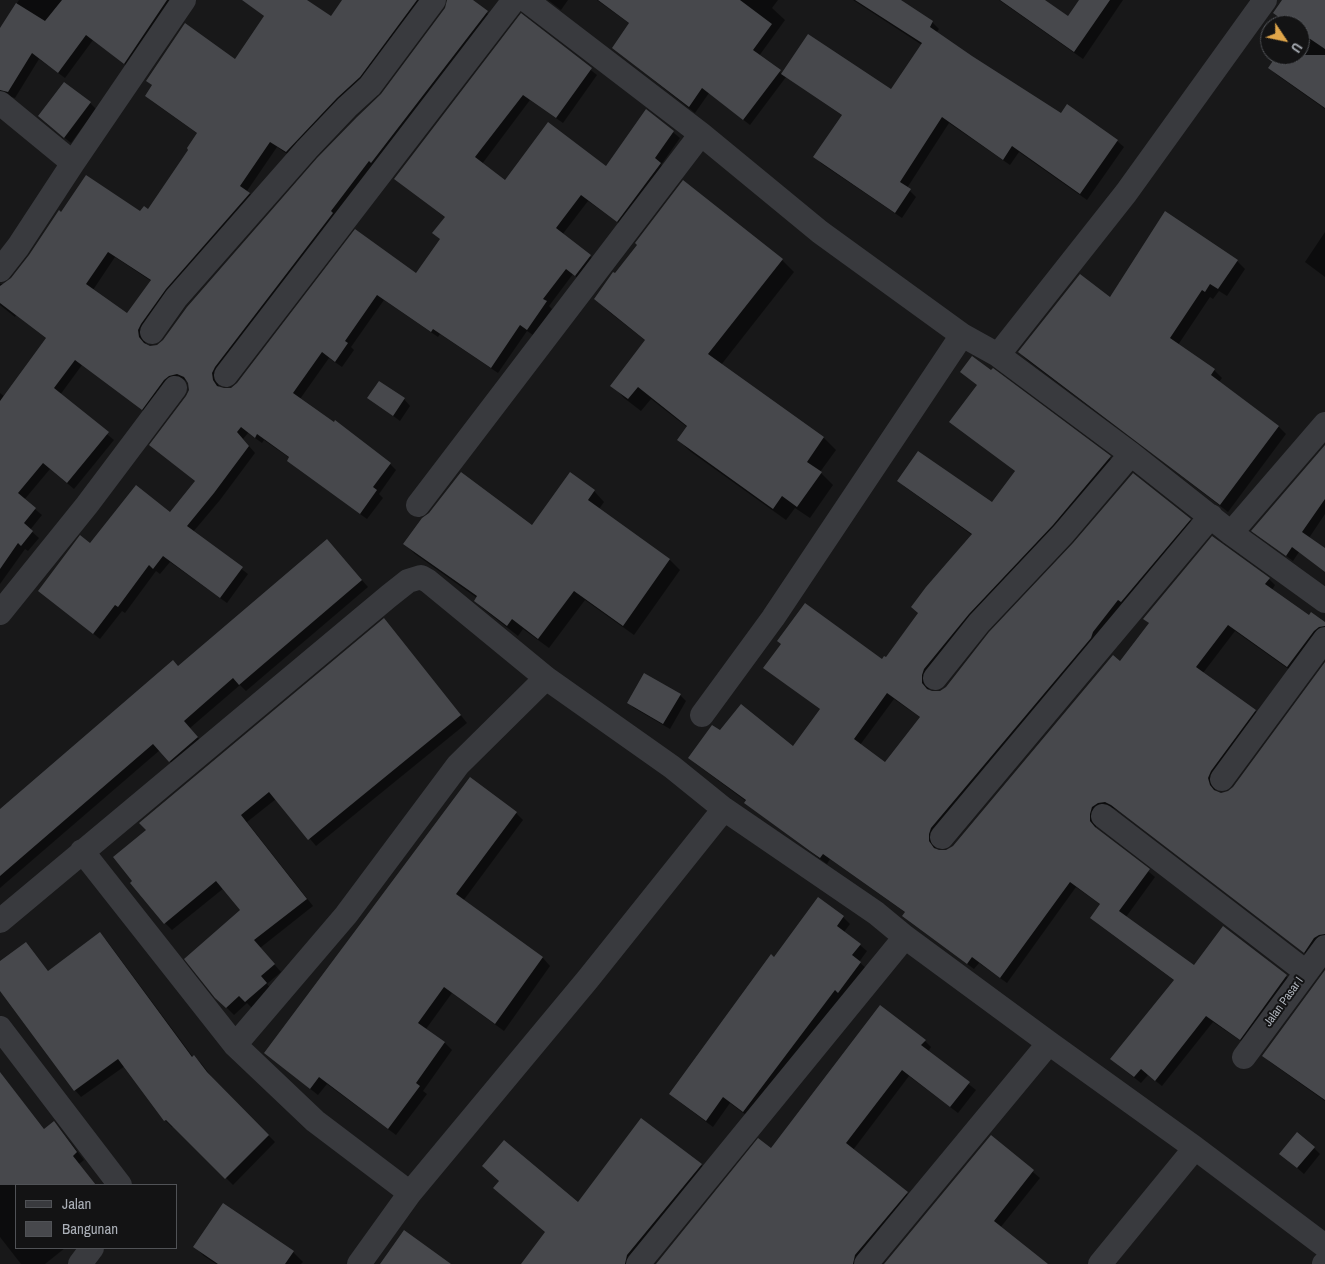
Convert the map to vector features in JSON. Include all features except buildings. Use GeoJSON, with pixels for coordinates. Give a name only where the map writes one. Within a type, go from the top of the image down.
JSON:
{"type":"FeatureCollection","features":[{"type":"Feature","properties":{"kind":"street"},"geometry":{"type":"LineString","coordinates":[[0,270],[18,247],[184,0]]}},
{"type":"Feature","properties":{"kind":"street"},"geometry":{"type":"LineString","coordinates":[[152,332],[176,298],[307,148],[347,106],[370,86],[434,0]]}},
{"type":"Feature","properties":{"kind":"street"},"geometry":{"type":"LineString","coordinates":[[226,374],[514,0]]}},
{"type":"Feature","properties":{"kind":"street"},"geometry":{"type":"LineString","coordinates":[[526,0],[701,134],[820,232],[962,334],[998,355],[1131,454],[1231,533],[1325,601]]}},
{"type":"Feature","properties":{"kind":"street"},"geometry":{"type":"LineString","coordinates":[[998,355],[1126,193],[1265,0]]}},
{"type":"Feature","properties":{"kind":"street"},"geometry":{"type":"LineString","coordinates":[[0,104],[73,163]]}},
{"type":"Feature","properties":{"kind":"street"},"geometry":{"type":"LineString","coordinates":[[418,505],[701,134]]}},
{"type":"Feature","properties":{"kind":"street"},"geometry":{"type":"LineString","coordinates":[[702,715],[772,618],[962,334]]}},
{"type":"Feature","properties":{"kind":"street"},"geometry":{"type":"LineString","coordinates":[[0,613],[87,504],[175,388]]}},
{"type":"Feature","properties":{"kind":"street"},"geometry":{"type":"LineString","coordinates":[[1231,533],[1325,424]]}},
{"type":"Feature","properties":{"kind":"street"},"geometry":{"type":"LineString","coordinates":[[935,678],[979,623],[1063,534],[1131,454]]}},
{"type":"Feature","properties":{"kind":"street"},"geometry":{"type":"LineString","coordinates":[[942,837],[1211,516]]}},
{"type":"Feature","properties":{"kind":"street"},"geometry":{"type":"LineString","coordinates":[[0,920],[408,581],[420,577],[428,581],[546,678],[672,768],[724,809],[876,913],[1325,1246]]}},
{"type":"Feature","properties":{"kind":"street"},"geometry":{"type":"LineString","coordinates":[[1222,779],[1325,639]]}},
{"type":"Feature","properties":{"kind":"street"},"geometry":{"type":"LineString","coordinates":[[235,1045],[346,915],[458,765],[546,678]]}},
{"type":"Feature","properties":{"kind":"street"},"geometry":{"type":"LineString","coordinates":[[359,1264],[410,1193],[588,978],[724,809]]}},
{"type":"Feature","properties":{"kind":"street"},"geometry":{"type":"LineString","coordinates":[[1103,816],[1306,972]]}},
{"type":"Feature","properties":{"kind":"street"},"geometry":{"type":"LineString","coordinates":[[82,851],[235,1045],[315,1121],[410,1193]]}},
{"type":"Feature","properties":{"kind":"street"},"geometry":{"type":"LineString","coordinates":[[638,1264],[905,936]]}},
{"type":"Feature","properties":{"kind":"street","name":"Jalan Pasar I"},"geometry":{"type":"LineString","coordinates":[[1244,1058],[1325,948]]}},
{"type":"Feature","properties":{"kind":"street"},"geometry":{"type":"LineString","coordinates":[[0,1028],[119,1184]]}},
{"type":"Feature","properties":{"kind":"street"},"geometry":{"type":"LineString","coordinates":[[866,1264],[1049,1043]]}},
{"type":"Feature","properties":{"kind":"street"},"geometry":{"type":"LineString","coordinates":[[1100,1264],[1195,1148]]}},
{"type":"Feature","properties":{"kind":"street"},"geometry":{"type":"LineString","coordinates":[[80,1264],[91,1249]]}}]}
